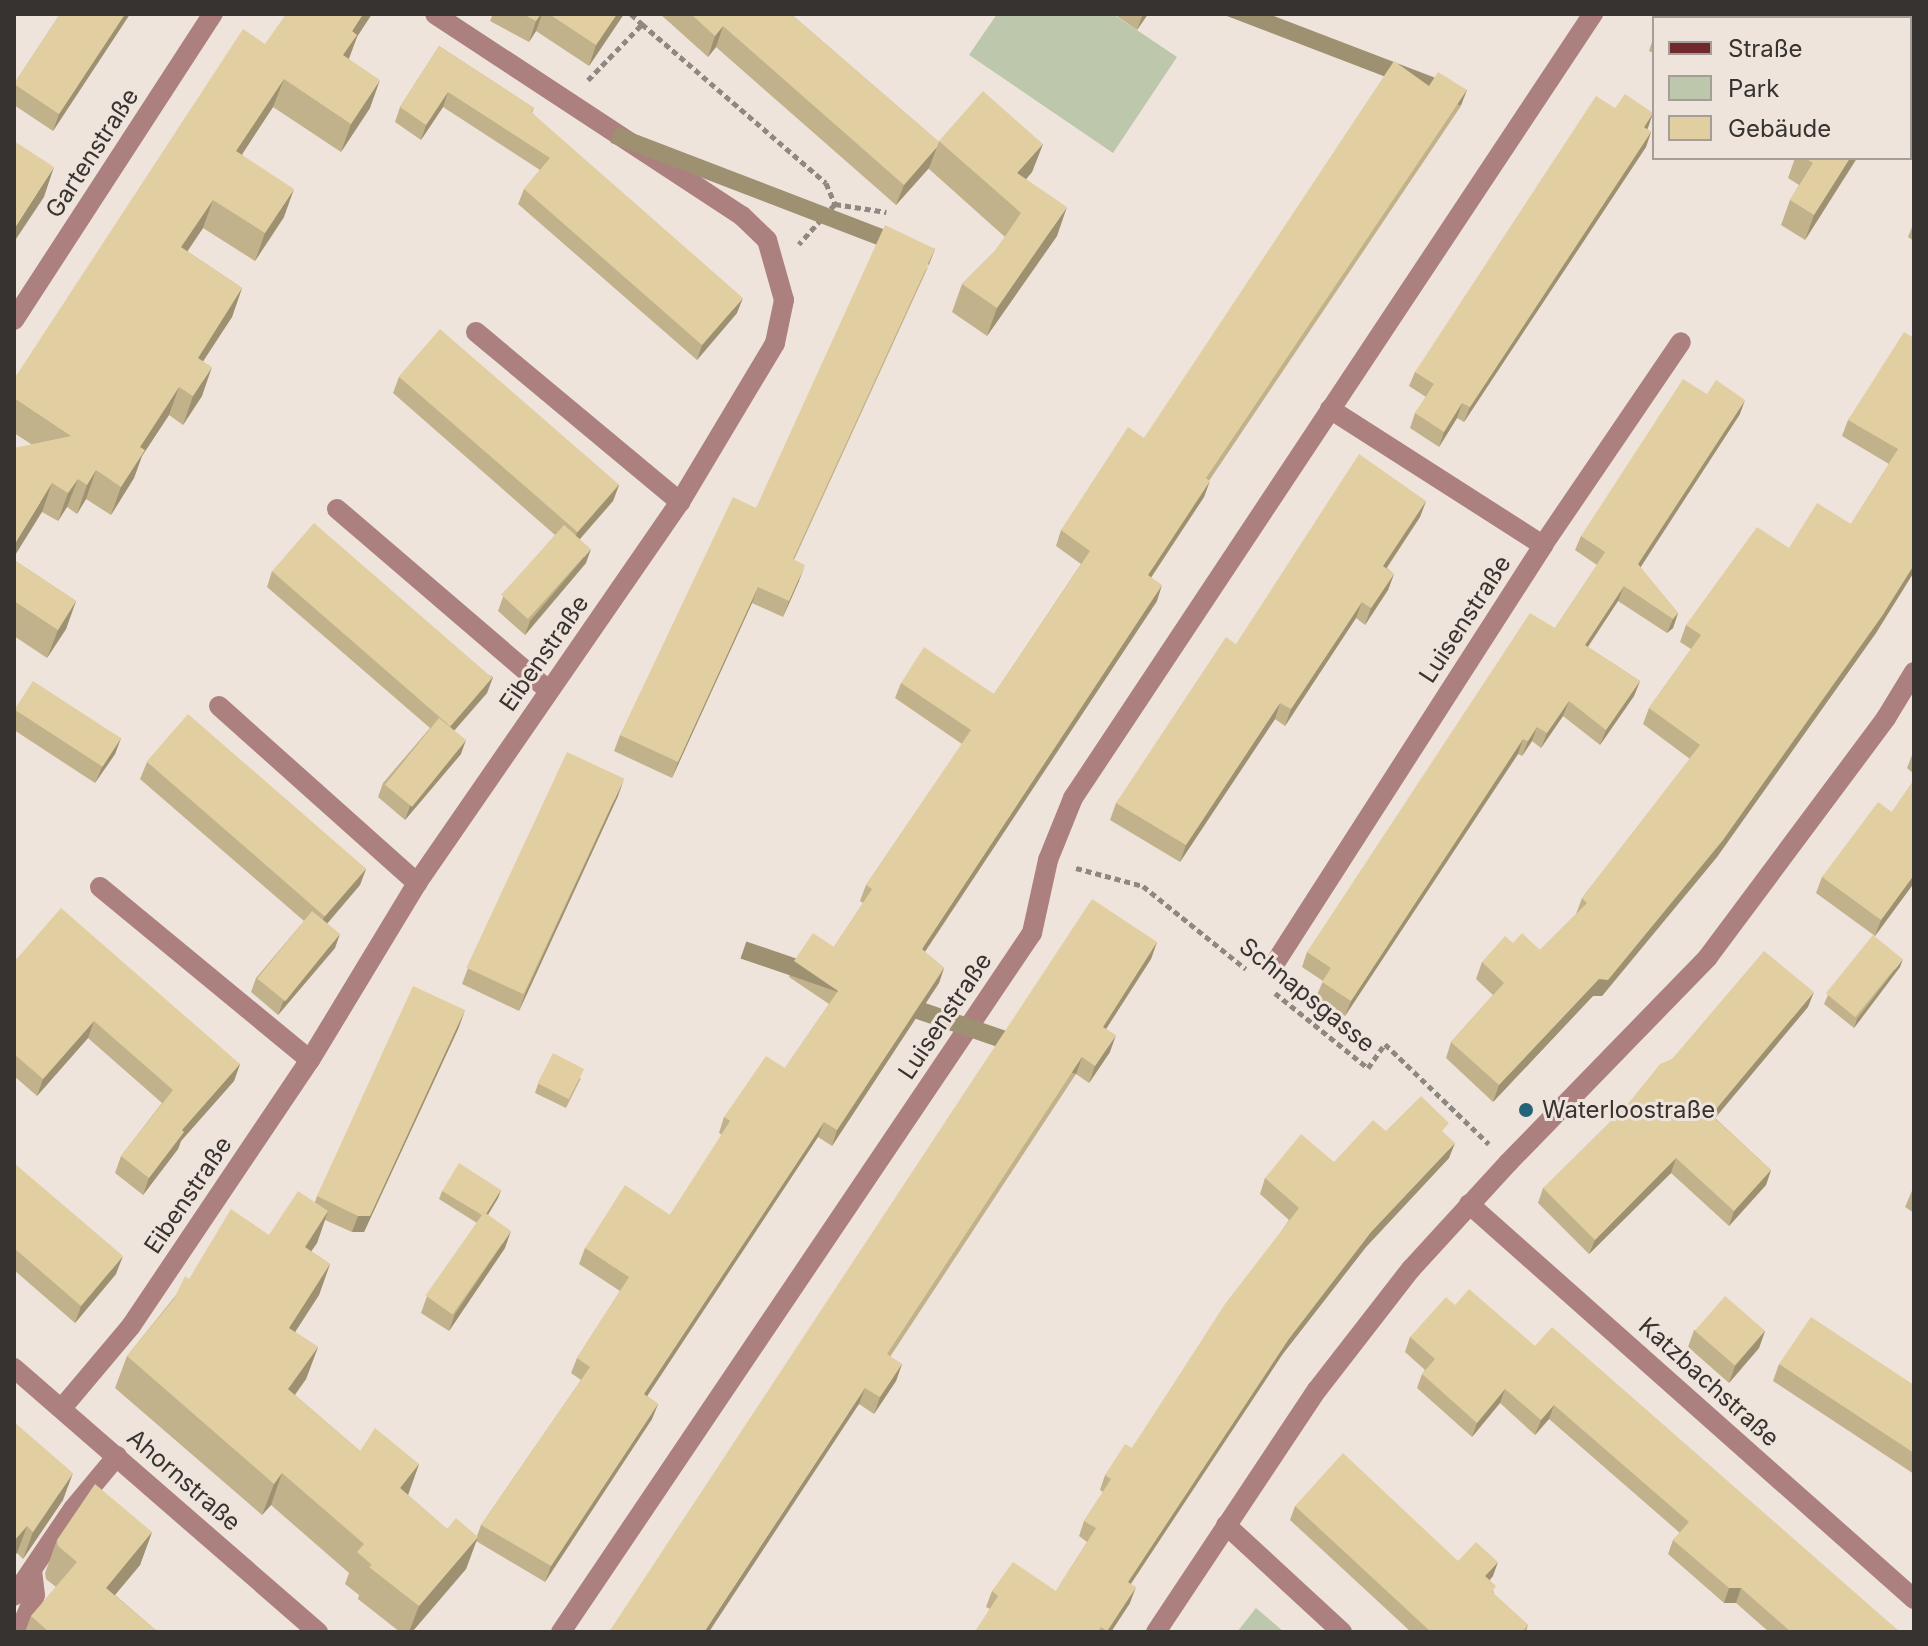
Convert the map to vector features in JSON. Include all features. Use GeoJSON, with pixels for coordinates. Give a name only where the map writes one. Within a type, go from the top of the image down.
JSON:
{"type":"FeatureCollection","features":[{"type":"Feature","properties":{"kind":"street","name":"Gartenstraße"},"geometry":{"type":"LineString","coordinates":[[14,320],[213,14]]}},
{"type":"Feature","properties":{"kind":"street","name":"Eibenstraße"},"geometry":{"type":"LineString","coordinates":[[62,1408],[131,1326],[310,1060],[417,883],[680,502],[775,343],[784,300],[767,240],[742,216],[435,14]]}},
{"type":"Feature","properties":{"kind":"street","name":"Luisenstraße"},"geometry":{"type":"LineString","coordinates":[[561,1632],[1032,933],[1048,860],[1073,798],[1593,14]]}},
{"type":"Feature","properties":{"kind":"street"},"geometry":{"type":"LineString","coordinates":[[476,332],[680,502]]}},
{"type":"Feature","properties":{"kind":"street","name":"Luisenstraße"},"geometry":{"type":"LineString","coordinates":[[1275,963],[1543,545],[1681,342]]}},
{"type":"Feature","properties":{"kind":"street","name":"Luisenstraße"},"geometry":{"type":"LineString","coordinates":[[1330,409],[1543,545]]}},
{"type":"Feature","properties":{"kind":"street"},"geometry":{"type":"LineString","coordinates":[[337,509],[549,691]]}},
{"type":"Feature","properties":{"kind":"street"},"geometry":{"type":"LineString","coordinates":[[1156,1632],[1317,1390],[1411,1269],[1508,1163],[1708,957],[1886,718],[1914,672]]}},
{"type":"Feature","properties":{"kind":"street"},"geometry":{"type":"LineString","coordinates":[[219,706],[417,883]]}},
{"type":"Feature","properties":{"kind":"street"},"geometry":{"type":"LineString","coordinates":[[100,887],[310,1060]]}},
{"type":"Feature","properties":{"kind":"street","name":"Katzbachstraße"},"geometry":{"type":"LineString","coordinates":[[1469,1204],[1913,1595]]}},
{"type":"Feature","properties":{"kind":"street","name":"Ahornstraße"},"geometry":{"type":"LineString","coordinates":[[14,1368],[318,1632]]}},
{"type":"Feature","properties":{"kind":"street"},"geometry":{"type":"LineString","coordinates":[[14,1596],[73,1509],[117,1456]]}},
{"type":"Feature","properties":{"kind":"street"},"geometry":{"type":"LineString","coordinates":[[1226,1525],[1342,1632]]}},
{"type":"Feature","properties":{"kind":"street"},"geometry":{"type":"LineString","coordinates":[[19,1632],[35,1595],[32,1571]]}},
{"type":"Feature","properties":{"kind":"path"},"geometry":{"type":"LineString","coordinates":[[631,14],[826,183],[835,204]]}},
{"type":"Feature","properties":{"kind":"path"},"geometry":{"type":"LineString","coordinates":[[568,101],[642,24]]}},
{"type":"Feature","properties":{"kind":"path"},"geometry":{"type":"LineString","coordinates":[[835,204],[886,212]]}},
{"type":"Feature","properties":{"kind":"path"},"geometry":{"type":"LineString","coordinates":[[775,269],[835,204]]}},
{"type":"Feature","properties":{"kind":"path","name":"Schnapsgasse"},"geometry":{"type":"LineString","coordinates":[[1048,860],[1143,886],[1250,972]]}},
{"type":"Feature","properties":{"kind":"path","name":"Schnapsgasse"},"geometry":{"type":"LineString","coordinates":[[1274,992],[1368,1068],[1385,1044],[1508,1163]]}},
{"type":"Feature","properties":{"kind":"green space"},"geometry":{"type":"Polygon","coordinates":[[[997,14],[1113,14],[1177,57],[1113,153],[969,55],[997,14]]]}},
{"type":"Feature","properties":{"kind":"green space"},"geometry":{"type":"Polygon","coordinates":[[[1256,1608],[1284,1632],[1237,1632],[1256,1608]]]}},
{"type":"Feature","properties":{"kind":"building"},"geometry":{"type":"Polygon","coordinates":[[[60,14],[125,14],[59,114],[14,84],[60,14]]]}},
{"type":"Feature","properties":{"kind":"building"},"geometry":{"type":"Polygon","coordinates":[[[286,14],[363,14],[352,31],[357,35],[343,55],[380,80],[351,124],[284,79],[236,151],[294,189],[265,233],[213,200],[181,247],[242,288],[198,358],[212,367],[193,396],[179,387],[140,447],[145,450],[121,487],[96,470],[87,485],[78,479],[68,493],[52,483],[14,545],[14,448],[71,436],[14,398],[14,379],[243,29],[265,44],[286,14]]]}},
{"type":"Feature","properties":{"kind":"building"},"geometry":{"type":"Polygon","coordinates":[[[523,14],[541,14],[536,21],[523,14]]]}},
{"type":"Feature","properties":{"kind":"building"},"geometry":{"type":"Polygon","coordinates":[[[549,14],[617,14],[596,45],[549,14]]]}},
{"type":"Feature","properties":{"kind":"building"},"geometry":{"type":"Polygon","coordinates":[[[691,14],[791,14],[939,142],[937,147],[904,185],[723,26],[715,36],[691,14]]]}},
{"type":"Feature","properties":{"kind":"building"},"geometry":{"type":"Polygon","coordinates":[[[1663,14],[1762,14],[1762,16],[1663,14]]]}},
{"type":"Feature","properties":{"kind":"building"},"geometry":{"type":"Polygon","coordinates":[[[439,46],[534,108],[531,112],[743,298],[702,345],[524,189],[550,158],[448,92],[426,125],[400,107],[439,46]]]}},
{"type":"Feature","properties":{"kind":"building"},"geometry":{"type":"Polygon","coordinates":[[[1394,61],[1429,86],[1438,72],[1467,90],[1206,478],[1210,481],[1148,575],[1162,585],[922,949],[944,968],[837,1130],[824,1122],[644,1394],[658,1404],[551,1566],[481,1525],[590,1367],[577,1358],[629,1277],[585,1248],[625,1185],[670,1215],[730,1121],[724,1117],[766,1056],[785,1068],[838,991],[794,961],[813,933],[834,947],[872,889],[866,885],[971,730],[901,683],[924,647],[994,694],[1090,551],[1061,530],[1128,427],[1144,438],[1394,61]]]}},
{"type":"Feature","properties":{"kind":"building"},"geometry":{"type":"Polygon","coordinates":[[[983,91],[1043,144],[1017,173],[1067,207],[997,308],[962,284],[995,251],[1021,213],[939,141],[983,91]]]}},
{"type":"Feature","properties":{"kind":"building"},"geometry":{"type":"Polygon","coordinates":[[[1625,94],[1652,112],[1644,127],[1651,132],[1470,407],[1462,403],[1444,432],[1415,413],[1434,384],[1415,372],[1596,96],[1615,108],[1625,94]]]}},
{"type":"Feature","properties":{"kind":"building"},"geometry":{"type":"Polygon","coordinates":[[[14,141],[54,167],[14,229],[14,141]]]}},
{"type":"Feature","properties":{"kind":"building"},"geometry":{"type":"Polygon","coordinates":[[[1808,160],[1849,160],[1814,215],[1790,200],[1813,163],[1808,160]]]}},
{"type":"Feature","properties":{"kind":"building"},"geometry":{"type":"Polygon","coordinates":[[[885,225],[935,249],[793,559],[805,565],[789,601],[758,587],[678,762],[620,735],[733,497],[756,508],[885,225]]]}},
{"type":"Feature","properties":{"kind":"building"},"geometry":{"type":"Polygon","coordinates":[[[440,329],[619,484],[578,532],[399,377],[440,329]]]}},
{"type":"Feature","properties":{"kind":"building"},"geometry":{"type":"Polygon","coordinates":[[[1904,332],[1914,338],[1914,565],[1882,616],[1723,840],[1608,980],[1599,979],[1499,1085],[1451,1042],[1504,983],[1482,962],[1505,936],[1513,943],[1522,933],[1540,950],[1587,903],[1582,898],[1700,745],[1649,708],[1701,635],[1686,625],[1757,527],[1789,548],[1817,503],[1851,524],[1898,449],[1848,420],[1904,332]]]}},
{"type":"Feature","properties":{"kind":"building"},"geometry":{"type":"Polygon","coordinates":[[[1683,379],[1707,394],[1716,380],[1745,400],[1638,564],[1678,613],[1673,619],[1624,586],[1585,645],[1640,681],[1606,730],[1569,701],[1547,733],[1537,727],[1528,741],[1523,739],[1351,1001],[1322,982],[1331,968],[1307,952],[1530,613],[1555,628],[1596,566],[1605,552],[1581,536],[1683,379]]]}},
{"type":"Feature","properties":{"kind":"building"},"geometry":{"type":"Polygon","coordinates":[[[1359,454],[1426,501],[1383,566],[1394,574],[1371,608],[1362,602],[1291,709],[1280,703],[1186,845],[1116,803],[1226,637],[1236,644],[1359,454]]]}},
{"type":"Feature","properties":{"kind":"building"},"geometry":{"type":"Polygon","coordinates":[[[314,523],[492,678],[450,726],[272,571],[314,523]]]}},
{"type":"Feature","properties":{"kind":"building"},"geometry":{"type":"Polygon","coordinates":[[[564,525],[591,549],[528,619],[501,595],[564,525]]]}},
{"type":"Feature","properties":{"kind":"building"},"geometry":{"type":"Polygon","coordinates":[[[14,560],[76,601],[58,630],[14,601],[14,560]]]}},
{"type":"Feature","properties":{"kind":"building"},"geometry":{"type":"Polygon","coordinates":[[[33,681],[121,738],[103,767],[14,710],[33,681]]]}},
{"type":"Feature","properties":{"kind":"building"},"geometry":{"type":"Polygon","coordinates":[[[188,714],[366,869],[325,916],[147,762],[188,714]]]}},
{"type":"Feature","properties":{"kind":"building"},"geometry":{"type":"Polygon","coordinates":[[[439,718],[466,740],[412,807],[385,785],[439,718]]]}},
{"type":"Feature","properties":{"kind":"building"},"geometry":{"type":"Polygon","coordinates":[[[567,752],[624,779],[524,994],[466,968],[567,752]]]}},
{"type":"Feature","properties":{"kind":"building"},"geometry":{"type":"Polygon","coordinates":[[[1914,780],[1914,875],[1881,920],[1822,877],[1878,802],[1892,812],[1914,780]]]}},
{"type":"Feature","properties":{"kind":"building"},"geometry":{"type":"Polygon","coordinates":[[[1092,899],[1157,942],[1103,1027],[1116,1035],[1095,1066],[1082,1057],[887,1354],[902,1364],[880,1397],[865,1388],[704,1632],[609,1632],[1092,899]]]}},
{"type":"Feature","properties":{"kind":"building"},"geometry":{"type":"Polygon","coordinates":[[[61,908],[240,1064],[182,1130],[184,1132],[149,1178],[121,1156],[173,1090],[94,1021],[43,1079],[14,1054],[14,962],[61,908]]]}},
{"type":"Feature","properties":{"kind":"building"},"geometry":{"type":"Polygon","coordinates":[[[312,911],[340,934],[285,1001],[257,979],[312,911]]]}},
{"type":"Feature","properties":{"kind":"building"},"geometry":{"type":"Polygon","coordinates":[[[1873,935],[1903,959],[1855,1017],[1826,993],[1873,935]]]}},
{"type":"Feature","properties":{"kind":"building"},"geometry":{"type":"Polygon","coordinates":[[[1764,951],[1814,992],[1711,1115],[1771,1170],[1734,1211],[1676,1158],[1595,1240],[1543,1188],[1627,1105],[1660,1064],[1672,1059],[1764,951]]]}},
{"type":"Feature","properties":{"kind":"building"},"geometry":{"type":"Polygon","coordinates":[[[413,986],[465,1010],[370,1216],[358,1216],[317,1196],[413,986]]]}},
{"type":"Feature","properties":{"kind":"building"},"geometry":{"type":"Polygon","coordinates":[[[553,1053],[584,1069],[569,1099],[538,1083],[553,1053]]]}},
{"type":"Feature","properties":{"kind":"building"},"geometry":{"type":"Polygon","coordinates":[[[1421,1096],[1449,1123],[1442,1131],[1455,1143],[1371,1232],[1288,1340],[1128,1582],[1136,1587],[1107,1631],[1101,1627],[1098,1632],[975,1632],[998,1596],[992,1591],[1013,1562],[1056,1591],[1096,1528],[1084,1521],[1111,1479],[1105,1475],[1125,1444],[1132,1448],[1225,1304],[1299,1208],[1265,1178],[1301,1134],[1334,1162],[1373,1120],[1386,1131],[1421,1096]]]}},
{"type":"Feature","properties":{"kind":"building"},"geometry":{"type":"Polygon","coordinates":[[[14,1163],[123,1256],[81,1306],[14,1248],[14,1163]]]}},
{"type":"Feature","properties":{"kind":"building"},"geometry":{"type":"Polygon","coordinates":[[[459,1163],[501,1190],[486,1214],[484,1212],[482,1215],[442,1191],[459,1163]]]}},
{"type":"Feature","properties":{"kind":"building"},"geometry":{"type":"Polygon","coordinates":[[[298,1191],[328,1211],[305,1247],[330,1264],[289,1328],[318,1347],[288,1389],[360,1451],[375,1428],[419,1464],[400,1488],[447,1529],[456,1518],[478,1537],[419,1606],[369,1567],[372,1565],[357,1552],[364,1544],[282,1473],[274,1484],[127,1356],[174,1299],[185,1276],[189,1279],[231,1209],[269,1235],[298,1191]]]}},
{"type":"Feature","properties":{"kind":"building"},"geometry":{"type":"Polygon","coordinates":[[[484,1212],[511,1231],[453,1314],[425,1296],[484,1212]]]}},
{"type":"Feature","properties":{"kind":"building"},"geometry":{"type":"Polygon","coordinates":[[[1469,1289],[1535,1346],[1552,1327],[1900,1632],[1791,1632],[1741,1588],[1729,1588],[1673,1540],[1689,1522],[1554,1405],[1541,1420],[1505,1389],[1477,1423],[1422,1374],[1435,1359],[1410,1337],[1446,1297],[1455,1305],[1469,1289]]]}},
{"type":"Feature","properties":{"kind":"building"},"geometry":{"type":"Polygon","coordinates":[[[1725,1296],[1765,1331],[1735,1365],[1695,1331],[1725,1296]]]}},
{"type":"Feature","properties":{"kind":"building"},"geometry":{"type":"Polygon","coordinates":[[[1811,1317],[1914,1385],[1914,1453],[1779,1364],[1811,1317]]]}},
{"type":"Feature","properties":{"kind":"building"},"geometry":{"type":"Polygon","coordinates":[[[14,1422],[73,1473],[33,1532],[27,1526],[14,1541],[14,1422]]]}},
{"type":"Feature","properties":{"kind":"building"},"geometry":{"type":"Polygon","coordinates":[[[1343,1453],[1458,1561],[1476,1542],[1498,1562],[1485,1576],[1496,1586],[1492,1592],[1528,1625],[1522,1632],[1431,1632],[1295,1506],[1343,1453]]]}},
{"type":"Feature","properties":{"kind":"building"},"geometry":{"type":"Polygon","coordinates":[[[95,1484],[152,1532],[106,1588],[158,1632],[49,1632],[31,1616],[77,1562],[58,1546],[57,1540],[95,1484]]]}},
{"type":"Feature","properties":{"kind":"place","name":"Waterloostraße"},"geometry":{"type":"Point","coordinates":[1526,1110]}}]}
